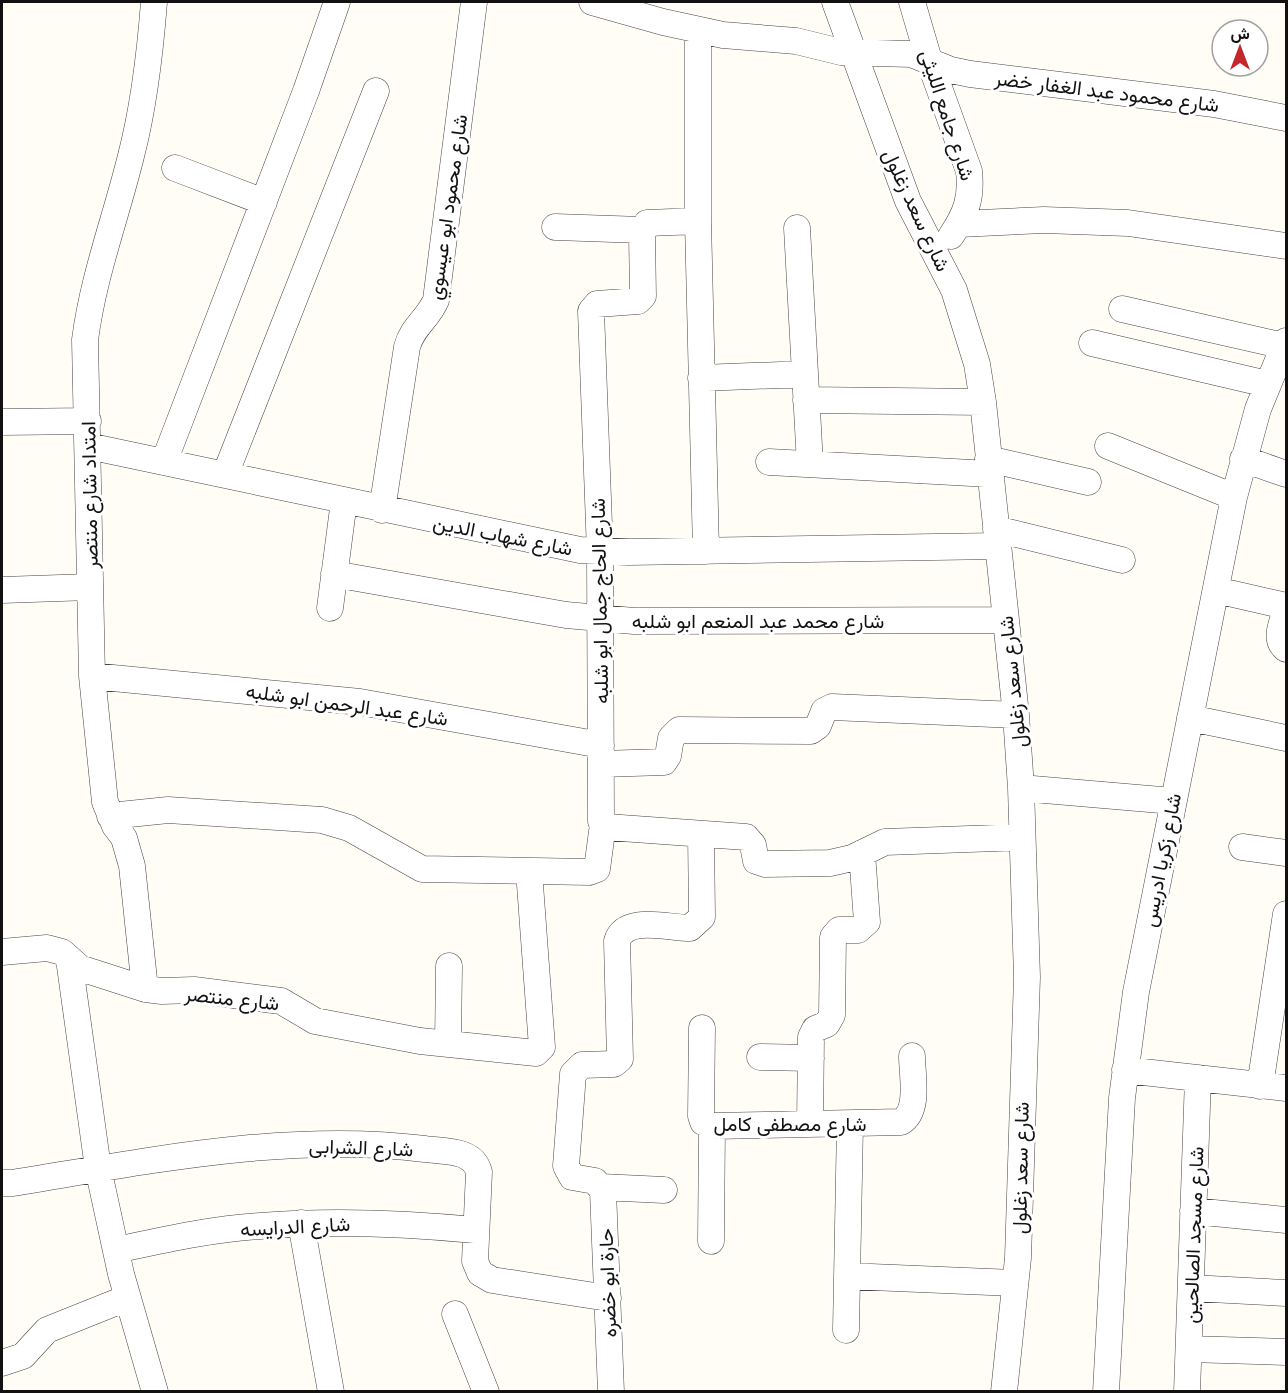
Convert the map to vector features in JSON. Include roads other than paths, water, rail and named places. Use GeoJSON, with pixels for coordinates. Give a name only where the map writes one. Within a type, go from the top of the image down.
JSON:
{"type":"FeatureCollection","features":[{"type":"Feature","properties":{"kind":"street","name":"امتداد شارع منتصر"},"geometry":{"type":"LineString","coordinates":[[144,989],[131,859],[124,838],[110,816],[102,787],[92,676],[85,360],[88,320],[132,155],[149,63],[154,2]]}},
{"type":"Feature","properties":{"kind":"street"},"geometry":{"type":"LineString","coordinates":[[164,462],[264,202],[337,2]]}},
{"type":"Feature","properties":{"kind":"street","name":"شارع محمود ابو عيسوي"},"geometry":{"type":"LineString","coordinates":[[382,510],[407,347],[415,327],[424,321],[436,300],[474,2]]}},
{"type":"Feature","properties":{"kind":"street"},"geometry":{"type":"LineString","coordinates":[[592,2],[698,30],[749,38],[796,41],[829,50],[894,51],[929,60]]}},
{"type":"Feature","properties":{"kind":"street","name":"شارع سعد زغلول"},"geometry":{"type":"LineString","coordinates":[[835,2],[908,201],[954,290],[967,327],[983,402],[1016,715],[1021,788],[1027,977],[1020,1219],[1004,1392]]}},
{"type":"Feature","properties":{"kind":"street","name":"شارع جامع الليثى"},"geometry":{"type":"LineString","coordinates":[[912,2],[929,60],[969,171],[971,189],[968,208],[936,256]]}},
{"type":"Feature","properties":{"kind":"street"},"geometry":{"type":"LineString","coordinates":[[698,30],[698,221],[706,551]]}},
{"type":"Feature","properties":{"kind":"street","name":"شارع محمود عبد الغفار خضر"},"geometry":{"type":"LineString","coordinates":[[929,60],[951,70],[970,74],[1214,104],[1287,118]]}},
{"type":"Feature","properties":{"kind":"street"},"geometry":{"type":"LineString","coordinates":[[225,475],[376,91]]}},
{"type":"Feature","properties":{"kind":"street"},"geometry":{"type":"LineString","coordinates":[[175,168],[264,202]]}},
{"type":"Feature","properties":{"kind":"street"},"geometry":{"type":"LineString","coordinates":[[959,224],[1044,220],[1128,223],[1287,246]]}},
{"type":"Feature","properties":{"kind":"street"},"geometry":{"type":"LineString","coordinates":[[555,227],[642,230],[651,221],[698,221]]}},
{"type":"Feature","properties":{"kind":"street"},"geometry":{"type":"LineString","coordinates":[[796,228],[810,464]]}},
{"type":"Feature","properties":{"kind":"street","name":"شارع الحاج جمال ابو شلبه"},"geometry":{"type":"LineString","coordinates":[[529,871],[594,872],[597,869],[603,824],[600,552],[591,311],[597,304],[638,301],[643,296],[642,230]]}},
{"type":"Feature","properties":{"kind":"street"},"geometry":{"type":"LineString","coordinates":[[1122,309],[1285,343]]}},
{"type":"Feature","properties":{"kind":"street"},"geometry":{"type":"LineString","coordinates":[[1092,343],[1267,384]]}},
{"type":"Feature","properties":{"kind":"street","name":"شارع زكريا ادريس"},"geometry":{"type":"LineString","coordinates":[[1106,1392],[1114,1204],[1125,1070],[1173,801],[1234,497],[1243,459],[1267,384],[1285,343]]}},
{"type":"Feature","properties":{"kind":"street"},"geometry":{"type":"LineString","coordinates":[[701,378],[805,374]]}},
{"type":"Feature","properties":{"kind":"street"},"geometry":{"type":"LineString","coordinates":[[806,400],[983,402]]}},
{"type":"Feature","properties":{"kind":"street"},"geometry":{"type":"LineString","coordinates":[[2,422],[88,421]]}},
{"type":"Feature","properties":{"kind":"street"},"geometry":{"type":"LineString","coordinates":[[1108,446],[1234,497]]}},
{"type":"Feature","properties":{"kind":"street","name":"شارع شهاب الدين"},"geometry":{"type":"LineString","coordinates":[[88,447],[557,547],[600,552],[706,551],[997,537],[1122,560]]}},
{"type":"Feature","properties":{"kind":"street"},"geometry":{"type":"LineString","coordinates":[[1243,459],[1287,474]]}},
{"type":"Feature","properties":{"kind":"street"},"geometry":{"type":"LineString","coordinates":[[769,462],[989,466],[1088,482]]}},
{"type":"Feature","properties":{"kind":"street"},"geometry":{"type":"LineString","coordinates":[[330,608],[344,501]]}},
{"type":"Feature","properties":{"kind":"street","name":"شارع محمد عبد المنعم ابو شلبه"},"geometry":{"type":"LineString","coordinates":[[334,574],[566,615],[634,621],[1006,621]]}},
{"type":"Feature","properties":{"kind":"street"},"geometry":{"type":"LineString","coordinates":[[2,590],[90,587]]}},
{"type":"Feature","properties":{"kind":"street"},"geometry":{"type":"LineString","coordinates":[[1216,590],[1287,608],[1279,637],[1284,647]]}},
{"type":"Feature","properties":{"kind":"street","name":"شارع عبد الرحمن ابو شلبه"},"geometry":{"type":"LineString","coordinates":[[92,676],[360,702],[601,754],[661,764],[669,756],[670,738],[680,730],[811,731],[818,726],[824,711],[832,707],[1016,715]]}},
{"type":"Feature","properties":{"kind":"street"},"geometry":{"type":"LineString","coordinates":[[1190,718],[1287,738]]}},
{"type":"Feature","properties":{"kind":"street"},"geometry":{"type":"LineString","coordinates":[[1021,788],[1173,801]]}},
{"type":"Feature","properties":{"kind":"street"},"geometry":{"type":"LineString","coordinates":[[110,816],[168,810],[322,820],[349,828],[422,869],[529,871]]}},
{"type":"Feature","properties":{"kind":"street"},"geometry":{"type":"LineString","coordinates":[[603,824],[607,827],[746,837],[750,840],[754,857],[760,864],[830,863],[862,853],[885,842],[1022,837]]}},
{"type":"Feature","properties":{"kind":"street"},"geometry":{"type":"LineString","coordinates":[[664,1190],[596,1184],[572,1177],[566,1166],[573,1074],[582,1065],[614,1064],[620,1059],[617,942],[622,931],[633,926],[690,928],[702,917],[701,834]]}},
{"type":"Feature","properties":{"kind":"street"},"geometry":{"type":"LineString","coordinates":[[1242,847],[1287,853]]}},
{"type":"Feature","properties":{"kind":"street"},"geometry":{"type":"LineString","coordinates":[[810,1124],[812,1034],[817,1027],[830,1022],[833,1011],[833,937],[839,930],[861,929],[867,922],[862,853]]}},
{"type":"Feature","properties":{"kind":"street","name":"شارع منتصر"},"geometry":{"type":"LineString","coordinates":[[2,952],[47,948],[62,952],[80,968],[144,989],[177,992],[194,990],[281,1001],[315,1021],[448,1044],[536,1053],[542,1047],[529,871]]}},
{"type":"Feature","properties":{"kind":"street"},"geometry":{"type":"LineString","coordinates":[[1260,1086],[1286,914]]}},
{"type":"Feature","properties":{"kind":"street"},"geometry":{"type":"LineString","coordinates":[[69,959],[98,1168],[128,1298],[155,1392]]}},
{"type":"Feature","properties":{"kind":"street"},"geometry":{"type":"LineString","coordinates":[[448,1044],[449,966]]}},
{"type":"Feature","properties":{"kind":"street","name":"شارع مصطفى كامل"},"geometry":{"type":"LineString","coordinates":[[702,1028],[701,1116],[703,1122],[712,1126],[897,1123],[909,1116],[912,1108],[912,1056]]}},
{"type":"Feature","properties":{"kind":"street"},"geometry":{"type":"LineString","coordinates":[[760,1057],[811,1058]]}},
{"type":"Feature","properties":{"kind":"street"},"geometry":{"type":"LineString","coordinates":[[1125,1070],[1287,1088]]}},
{"type":"Feature","properties":{"kind":"street","name":"شارع مسجد الصالحين"},"geometry":{"type":"LineString","coordinates":[[1187,1392],[1198,1078]]}},
{"type":"Feature","properties":{"kind":"street"},"geometry":{"type":"LineString","coordinates":[[846,1330],[850,1124]]}},
{"type":"Feature","properties":{"kind":"street"},"geometry":{"type":"LineString","coordinates":[[711,1242],[712,1126]]}},
{"type":"Feature","properties":{"kind":"street","name":"شارع الشرابى"},"geometry":{"type":"LineString","coordinates":[[2,1183],[98,1168],[324,1143],[391,1145],[464,1154],[474,1161],[479,1172],[475,1261],[480,1273],[486,1277],[608,1298]]}},
{"type":"Feature","properties":{"kind":"street","name":"حارة ابو خضره"},"geometry":{"type":"LineString","coordinates":[[596,1184],[608,1298],[611,1392]]}},
{"type":"Feature","properties":{"kind":"street"},"geometry":{"type":"LineString","coordinates":[[1193,1211],[1287,1220]]}},
{"type":"Feature","properties":{"kind":"street"},"geometry":{"type":"LineString","coordinates":[[301,1223],[332,1392]]}},
{"type":"Feature","properties":{"kind":"street","name":"شارع الدرايسه"},"geometry":{"type":"LineString","coordinates":[[116,1250],[186,1235],[301,1223],[403,1223],[475,1230]]}},
{"type":"Feature","properties":{"kind":"street"},"geometry":{"type":"LineString","coordinates":[[847,1276],[1014,1283]]}},
{"type":"Feature","properties":{"kind":"street"},"geometry":{"type":"LineString","coordinates":[[1191,1288],[1287,1293]]}},
{"type":"Feature","properties":{"kind":"street"},"geometry":{"type":"LineString","coordinates":[[2,1363],[23,1356],[47,1330],[128,1298]]}},
{"type":"Feature","properties":{"kind":"street"},"geometry":{"type":"LineString","coordinates":[[456,1314],[486,1392]]}},
{"type":"Feature","properties":{"kind":"street"},"geometry":{"type":"LineString","coordinates":[[1189,1349],[1287,1352]]}}]}
